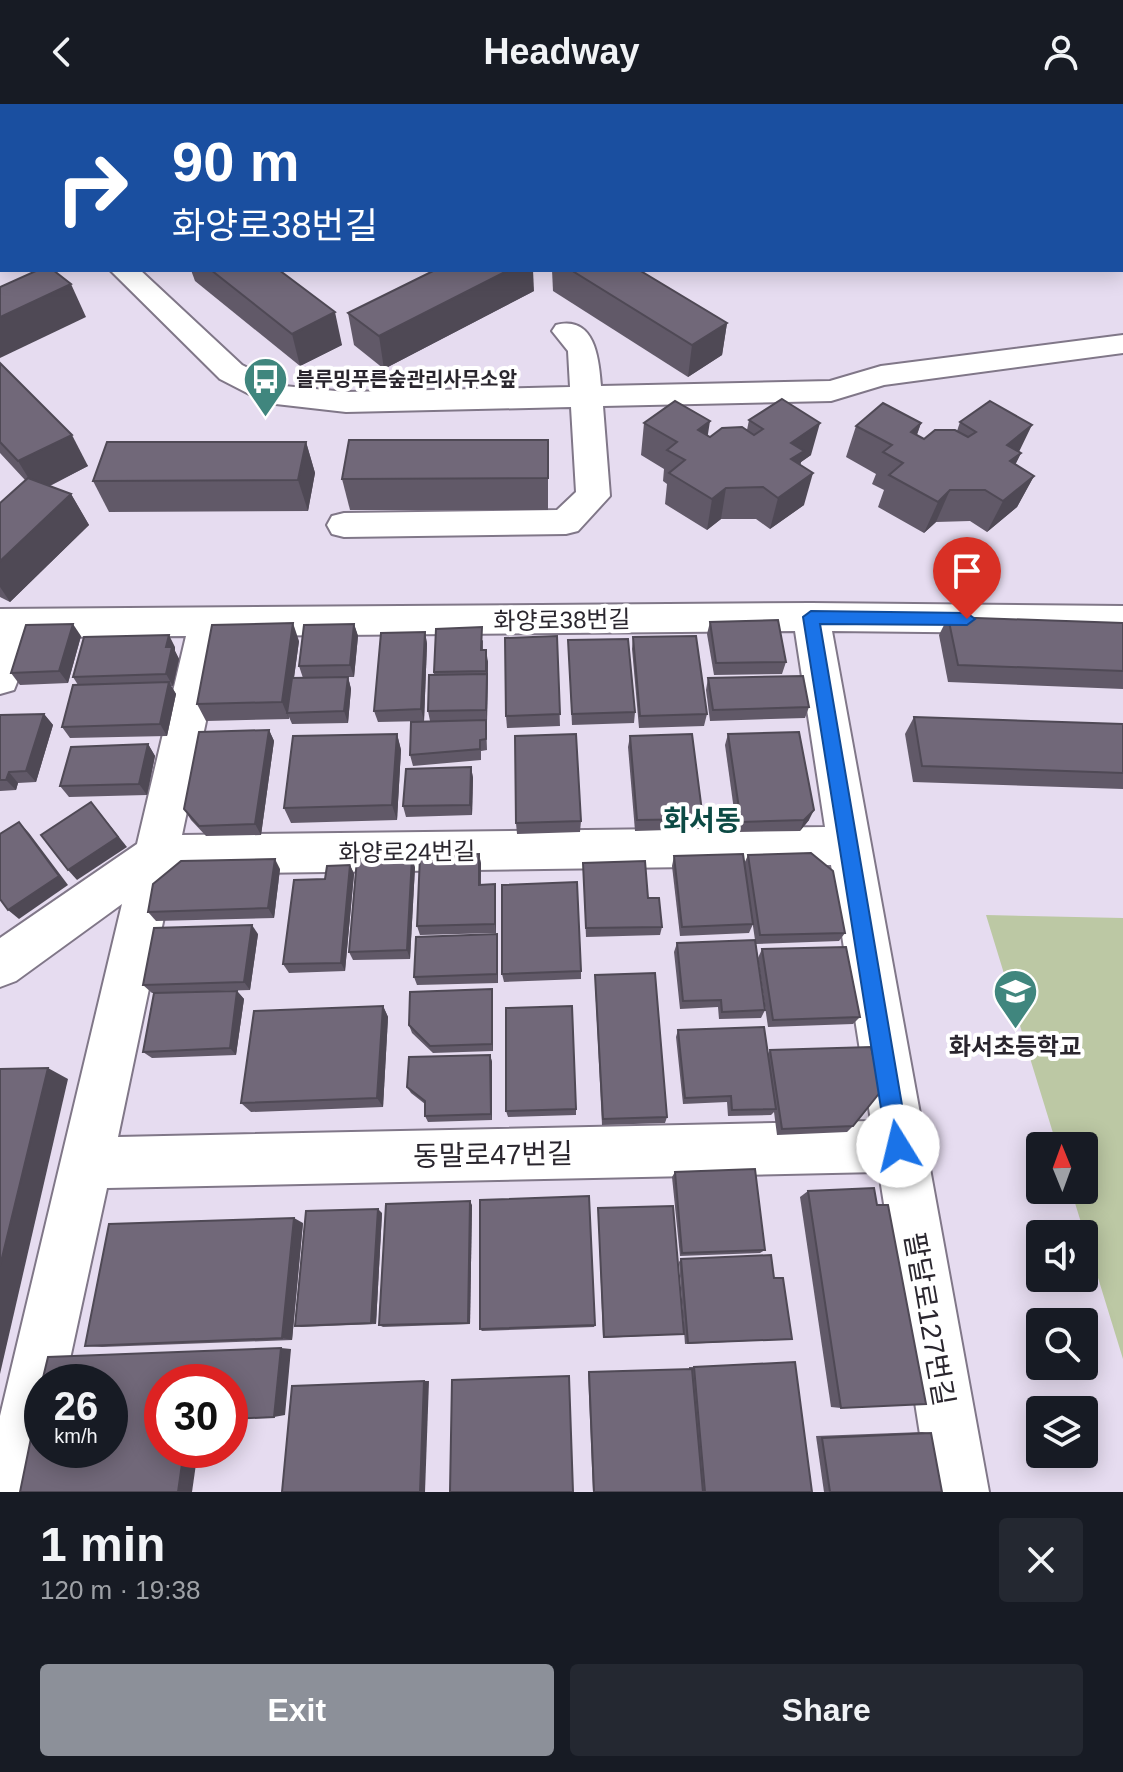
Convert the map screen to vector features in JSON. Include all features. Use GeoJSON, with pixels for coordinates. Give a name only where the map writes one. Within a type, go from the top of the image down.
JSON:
{"type":"FeatureCollection","features":[{"type":"Feature","properties":{"kind":"street"},"geometry":{"type":"LineString","coordinates":[[126,272],[231,372],[278,396],[346,402],[831,391],[881,376],[1123,344]]}},
{"type":"Feature","properties":{"kind":"street"},"geometry":{"type":"LineString","coordinates":[[344,525],[566,522],[593,496],[583,349],[567,331]]}},
{"type":"Feature","properties":{"kind":"street"},"geometry":{"type":"LineString","coordinates":[[811,617],[898,1146]]}},
{"type":"Feature","properties":{"kind":"street","name":"화양로38번길"},"geometry":{"type":"LineString","coordinates":[[11,623],[811,617],[1123,620]]}},
{"type":"Feature","properties":{"kind":"street"},"geometry":{"type":"LineString","coordinates":[[0,679],[11,623]]}},
{"type":"Feature","properties":{"kind":"street"},"geometry":{"type":"LineString","coordinates":[[12,1492],[208,623]]}},
{"type":"Feature","properties":{"kind":"street","name":"화양로24번길"},"geometry":{"type":"LineString","coordinates":[[156,855],[850,846]]}},
{"type":"Feature","properties":{"kind":"street"},"geometry":{"type":"LineString","coordinates":[[0,965],[156,855]]}},
{"type":"Feature","properties":{"kind":"street","name":"동말로47번길"},"geometry":{"type":"LineString","coordinates":[[88,1163],[898,1146]]}},
{"type":"Feature","properties":{"kind":"street","name":"팔달로127번길"},"geometry":{"type":"LineString","coordinates":[[898,1146],[959,1492]]}},
{"type":"Feature","properties":{"kind":"green space"},"geometry":{"type":"Polygon","coordinates":[[[986,915],[1123,918],[1123,1359],[1098,1278],[1098,1220],[1080,1220],[1075,1204],[1098,1204],[1098,1132],[1053,1132],[986,915]]]}},
{"type":"Feature","properties":{"kind":"building"},"geometry":{"type":"Polygon","coordinates":[[[34,272],[56,272],[71,284],[0,317],[0,287],[34,272]]]}},
{"type":"Feature","properties":{"kind":"building"},"geometry":{"type":"Polygon","coordinates":[[[214,272],[282,272],[335,312],[292,334],[214,272]]]}},
{"type":"Feature","properties":{"kind":"building"},"geometry":{"type":"Polygon","coordinates":[[[431,272],[505,272],[379,336],[348,313],[431,272]]]}},
{"type":"Feature","properties":{"kind":"building"},"geometry":{"type":"Polygon","coordinates":[[[574,272],[642,272],[727,323],[692,345],[574,272]]]}},
{"type":"Feature","properties":{"kind":"building"},"geometry":{"type":"Polygon","coordinates":[[[0,363],[72,435],[18,461],[0,442],[0,363]]]}},
{"type":"Feature","properties":{"kind":"building"},"geometry":{"type":"Polygon","coordinates":[[[782,399],[820,423],[791,443],[804,451],[791,459],[813,473],[778,498],[763,487],[726,488],[712,499],[669,473],[685,460],[667,450],[677,442],[644,423],[675,401],[710,421],[698,430],[710,437],[722,428],[742,427],[754,435],[763,429],[749,420],[782,399]]]}},
{"type":"Feature","properties":{"kind":"building"},"geometry":{"type":"Polygon","coordinates":[[[990,401],[1032,425],[1007,445],[1021,453],[1010,461],[1034,476],[1003,501],[985,490],[950,490],[938,502],[889,475],[903,463],[883,452],[892,445],[856,426],[883,403],[921,423],[911,432],[924,439],[935,430],[955,430],[968,437],[976,432],[960,422],[990,401]]]}},
{"type":"Feature","properties":{"kind":"building"},"geometry":{"type":"Polygon","coordinates":[[[349,440],[548,440],[548,478],[342,479],[349,440]]]}},
{"type":"Feature","properties":{"kind":"building"},"geometry":{"type":"Polygon","coordinates":[[[107,442],[306,442],[298,480],[93,481],[107,442]]]}},
{"type":"Feature","properties":{"kind":"building"},"geometry":{"type":"Polygon","coordinates":[[[28,478],[71,494],[0,561],[0,503],[28,478]]]}},
{"type":"Feature","properties":{"kind":"building"},"geometry":{"type":"Polygon","coordinates":[[[948,617],[1123,623],[1123,671],[958,665],[948,617]]]}},
{"type":"Feature","properties":{"kind":"building"},"geometry":{"type":"Polygon","coordinates":[[[778,620],[786,662],[716,663],[710,622],[778,620]]]}},
{"type":"Feature","properties":{"kind":"building"},"geometry":{"type":"Polygon","coordinates":[[[293,623],[282,702],[197,704],[212,625],[293,623]]]}},
{"type":"Feature","properties":{"kind":"building"},"geometry":{"type":"Polygon","coordinates":[[[73,624],[59,671],[11,673],[26,625],[73,624]]]}},
{"type":"Feature","properties":{"kind":"building"},"geometry":{"type":"Polygon","coordinates":[[[354,624],[350,665],[299,666],[304,625],[354,624]]]}},
{"type":"Feature","properties":{"kind":"building"},"geometry":{"type":"Polygon","coordinates":[[[482,627],[481,650],[486,650],[486,671],[434,672],[436,629],[482,627]]]}},
{"type":"Feature","properties":{"kind":"building"},"geometry":{"type":"Polygon","coordinates":[[[425,632],[421,709],[374,711],[381,633],[425,632]]]}},
{"type":"Feature","properties":{"kind":"building"},"geometry":{"type":"Polygon","coordinates":[[[169,635],[166,647],[172,647],[166,674],[73,677],[84,637],[169,635]]]}},
{"type":"Feature","properties":{"kind":"building"},"geometry":{"type":"Polygon","coordinates":[[[557,636],[560,714],[506,716],[505,638],[557,636]]]}},
{"type":"Feature","properties":{"kind":"building"},"geometry":{"type":"Polygon","coordinates":[[[696,636],[707,714],[640,716],[633,637],[696,636]]]}},
{"type":"Feature","properties":{"kind":"building"},"geometry":{"type":"Polygon","coordinates":[[[628,639],[635,712],[572,714],[568,640],[628,639]]]}},
{"type":"Feature","properties":{"kind":"building"},"geometry":{"type":"Polygon","coordinates":[[[487,674],[486,710],[428,711],[429,675],[487,674]]]}},
{"type":"Feature","properties":{"kind":"building"},"geometry":{"type":"Polygon","coordinates":[[[803,676],[809,707],[713,710],[708,678],[803,676]]]}},
{"type":"Feature","properties":{"kind":"building"},"geometry":{"type":"Polygon","coordinates":[[[348,677],[344,711],[287,713],[292,678],[348,677]]]}},
{"type":"Feature","properties":{"kind":"building"},"geometry":{"type":"Polygon","coordinates":[[[169,682],[160,724],[62,727],[73,685],[169,682]]]}},
{"type":"Feature","properties":{"kind":"building"},"geometry":{"type":"Polygon","coordinates":[[[44,714],[26,771],[9,772],[6,780],[0,780],[0,715],[44,714]]]}},
{"type":"Feature","properties":{"kind":"building"},"geometry":{"type":"Polygon","coordinates":[[[914,717],[1123,724],[1123,773],[922,766],[914,717]]]}},
{"type":"Feature","properties":{"kind":"building"},"geometry":{"type":"Polygon","coordinates":[[[486,720],[486,739],[480,740],[480,749],[410,755],[411,722],[486,720]]]}},
{"type":"Feature","properties":{"kind":"building"},"geometry":{"type":"Polygon","coordinates":[[[269,730],[255,824],[199,826],[184,809],[199,732],[269,730]]]}},
{"type":"Feature","properties":{"kind":"building"},"geometry":{"type":"Polygon","coordinates":[[[799,732],[814,810],[804,820],[741,822],[728,734],[799,732]]]}},
{"type":"Feature","properties":{"kind":"building"},"geometry":{"type":"Polygon","coordinates":[[[397,734],[392,805],[284,808],[293,736],[397,734]]]}},
{"type":"Feature","properties":{"kind":"building"},"geometry":{"type":"Polygon","coordinates":[[[576,734],[581,821],[516,823],[515,736],[576,734]]]}},
{"type":"Feature","properties":{"kind":"building"},"geometry":{"type":"Polygon","coordinates":[[[692,734],[703,819],[637,820],[630,736],[692,734]]]}},
{"type":"Feature","properties":{"kind":"building"},"geometry":{"type":"Polygon","coordinates":[[[148,744],[139,784],[60,786],[71,747],[148,744]]]}},
{"type":"Feature","properties":{"kind":"building"},"geometry":{"type":"Polygon","coordinates":[[[471,767],[470,805],[403,806],[406,769],[471,767]]]}},
{"type":"Feature","properties":{"kind":"building"},"geometry":{"type":"Polygon","coordinates":[[[91,802],[118,837],[68,870],[41,835],[91,802]]]}},
{"type":"Feature","properties":{"kind":"building"},"geometry":{"type":"Polygon","coordinates":[[[19,822],[59,876],[8,910],[0,899],[0,834],[19,822]]]}},
{"type":"Feature","properties":{"kind":"building"},"geometry":{"type":"Polygon","coordinates":[[[811,853],[833,871],[845,933],[760,935],[748,855],[811,853]]]}},
{"type":"Feature","properties":{"kind":"building"},"geometry":{"type":"Polygon","coordinates":[[[479,854],[479,885],[495,884],[495,924],[417,926],[420,856],[479,854]]]}},
{"type":"Feature","properties":{"kind":"building"},"geometry":{"type":"Polygon","coordinates":[[[743,854],[753,924],[682,927],[674,856],[743,854]]]}},
{"type":"Feature","properties":{"kind":"building"},"geometry":{"type":"Polygon","coordinates":[[[412,857],[407,950],[349,952],[357,859],[412,857]]]}},
{"type":"Feature","properties":{"kind":"building"},"geometry":{"type":"Polygon","coordinates":[[[275,859],[268,908],[148,912],[153,884],[181,861],[275,859]]]}},
{"type":"Feature","properties":{"kind":"building"},"geometry":{"type":"Polygon","coordinates":[[[645,861],[648,898],[659,898],[662,927],[586,928],[583,863],[645,861]]]}},
{"type":"Feature","properties":{"kind":"building"},"geometry":{"type":"Polygon","coordinates":[[[350,865],[341,963],[283,964],[294,880],[325,879],[327,866],[350,865]]]}},
{"type":"Feature","properties":{"kind":"building"},"geometry":{"type":"Polygon","coordinates":[[[577,882],[581,971],[502,974],[502,885],[577,882]]]}},
{"type":"Feature","properties":{"kind":"building"},"geometry":{"type":"Polygon","coordinates":[[[252,925],[244,982],[143,985],[154,928],[252,925]]]}},
{"type":"Feature","properties":{"kind":"building"},"geometry":{"type":"Polygon","coordinates":[[[497,934],[497,974],[414,977],[416,937],[497,934]]]}},
{"type":"Feature","properties":{"kind":"building"},"geometry":{"type":"Polygon","coordinates":[[[755,940],[765,1010],[722,1012],[721,1000],[683,1001],[677,943],[755,940]]]}},
{"type":"Feature","properties":{"kind":"building"},"geometry":{"type":"Polygon","coordinates":[[[846,947],[860,1017],[773,1020],[762,949],[846,947]]]}},
{"type":"Feature","properties":{"kind":"building"},"geometry":{"type":"Polygon","coordinates":[[[655,973],[667,1117],[603,1119],[595,975],[655,973]]]}},
{"type":"Feature","properties":{"kind":"building"},"geometry":{"type":"Polygon","coordinates":[[[492,989],[492,1044],[430,1046],[409,1025],[410,992],[492,989]]]}},
{"type":"Feature","properties":{"kind":"building"},"geometry":{"type":"Polygon","coordinates":[[[237,991],[230,1048],[143,1052],[154,993],[237,991]]]}},
{"type":"Feature","properties":{"kind":"building"},"geometry":{"type":"Polygon","coordinates":[[[383,1006],[377,1098],[241,1103],[254,1011],[383,1006]]]}},
{"type":"Feature","properties":{"kind":"building"},"geometry":{"type":"Polygon","coordinates":[[[572,1006],[576,1109],[506,1111],[506,1008],[572,1006]]]}},
{"type":"Feature","properties":{"kind":"building"},"geometry":{"type":"Polygon","coordinates":[[[764,1027],[776,1109],[732,1110],[731,1096],[685,1098],[678,1030],[764,1027]]]}},
{"type":"Feature","properties":{"kind":"building"},"geometry":{"type":"Polygon","coordinates":[[[871,1047],[881,1091],[853,1126],[782,1129],[770,1050],[871,1047]]]}},
{"type":"Feature","properties":{"kind":"building"},"geometry":{"type":"Polygon","coordinates":[[[490,1055],[491,1114],[425,1116],[425,1101],[407,1087],[409,1057],[490,1055]]]}},
{"type":"Feature","properties":{"kind":"building"},"geometry":{"type":"Polygon","coordinates":[[[48,1068],[0,1266],[0,1069],[48,1068]]]}},
{"type":"Feature","properties":{"kind":"building"},"geometry":{"type":"Polygon","coordinates":[[[755,1169],[765,1250],[682,1253],[675,1172],[755,1169]]]}},
{"type":"Feature","properties":{"kind":"building"},"geometry":{"type":"Polygon","coordinates":[[[874,1188],[877,1205],[888,1205],[926,1404],[841,1408],[808,1191],[874,1188]]]}},
{"type":"Feature","properties":{"kind":"building"},"geometry":{"type":"Polygon","coordinates":[[[589,1196],[595,1325],[480,1329],[480,1200],[589,1196]]]}},
{"type":"Feature","properties":{"kind":"building"},"geometry":{"type":"Polygon","coordinates":[[[470,1201],[468,1323],[379,1325],[386,1204],[470,1201]]]}},
{"type":"Feature","properties":{"kind":"building"},"geometry":{"type":"Polygon","coordinates":[[[673,1206],[684,1334],[604,1337],[598,1208],[673,1206]]]}},
{"type":"Feature","properties":{"kind":"building"},"geometry":{"type":"Polygon","coordinates":[[[378,1209],[371,1323],[295,1326],[306,1211],[378,1209]]]}},
{"type":"Feature","properties":{"kind":"building"},"geometry":{"type":"Polygon","coordinates":[[[294,1218],[282,1338],[85,1346],[109,1224],[294,1218]]]}},
{"type":"Feature","properties":{"kind":"building"},"geometry":{"type":"Polygon","coordinates":[[[771,1255],[774,1278],[783,1278],[792,1339],[688,1343],[681,1259],[771,1255]]]}},
{"type":"Feature","properties":{"kind":"building"},"geometry":{"type":"Polygon","coordinates":[[[281,1348],[274,1417],[248,1418],[248,1364],[144,1364],[144,1468],[181,1468],[178,1492],[20,1492],[25,1468],[128,1468],[128,1364],[46,1364],[48,1357],[281,1348]]]}},
{"type":"Feature","properties":{"kind":"building"},"geometry":{"type":"Polygon","coordinates":[[[795,1362],[812,1492],[705,1492],[694,1367],[795,1362]]]}},
{"type":"Feature","properties":{"kind":"building"},"geometry":{"type":"Polygon","coordinates":[[[692,1369],[703,1492],[594,1492],[589,1372],[692,1369]]]}},
{"type":"Feature","properties":{"kind":"building"},"geometry":{"type":"Polygon","coordinates":[[[569,1376],[573,1492],[450,1492],[452,1380],[569,1376]]]}},
{"type":"Feature","properties":{"kind":"building"},"geometry":{"type":"Polygon","coordinates":[[[424,1381],[420,1492],[282,1492],[292,1386],[424,1381]]]}},
{"type":"Feature","properties":{"kind":"building"},"geometry":{"type":"Polygon","coordinates":[[[931,1433],[942,1492],[830,1492],[822,1438],[931,1433]]]}},
{"type":"Feature","properties":{"kind":"place","name":"블루밍푸른숲관리사무소앞"},"geometry":{"type":"Point","coordinates":[265,418]}},
{"type":"Feature","properties":{"kind":"place","name":"화서초등학교"},"geometry":{"type":"Point","coordinates":[1015,1031]}},
{"type":"Feature","properties":{"kind":"district","name":"화서동"},"geometry":{"type":"Point","coordinates":[702,820]}},
{"type":"Feature","properties":{"kind":"route"},"geometry":{"type":"LineString","coordinates":[[898,1146],[811,617],[967,619]]}}]}
